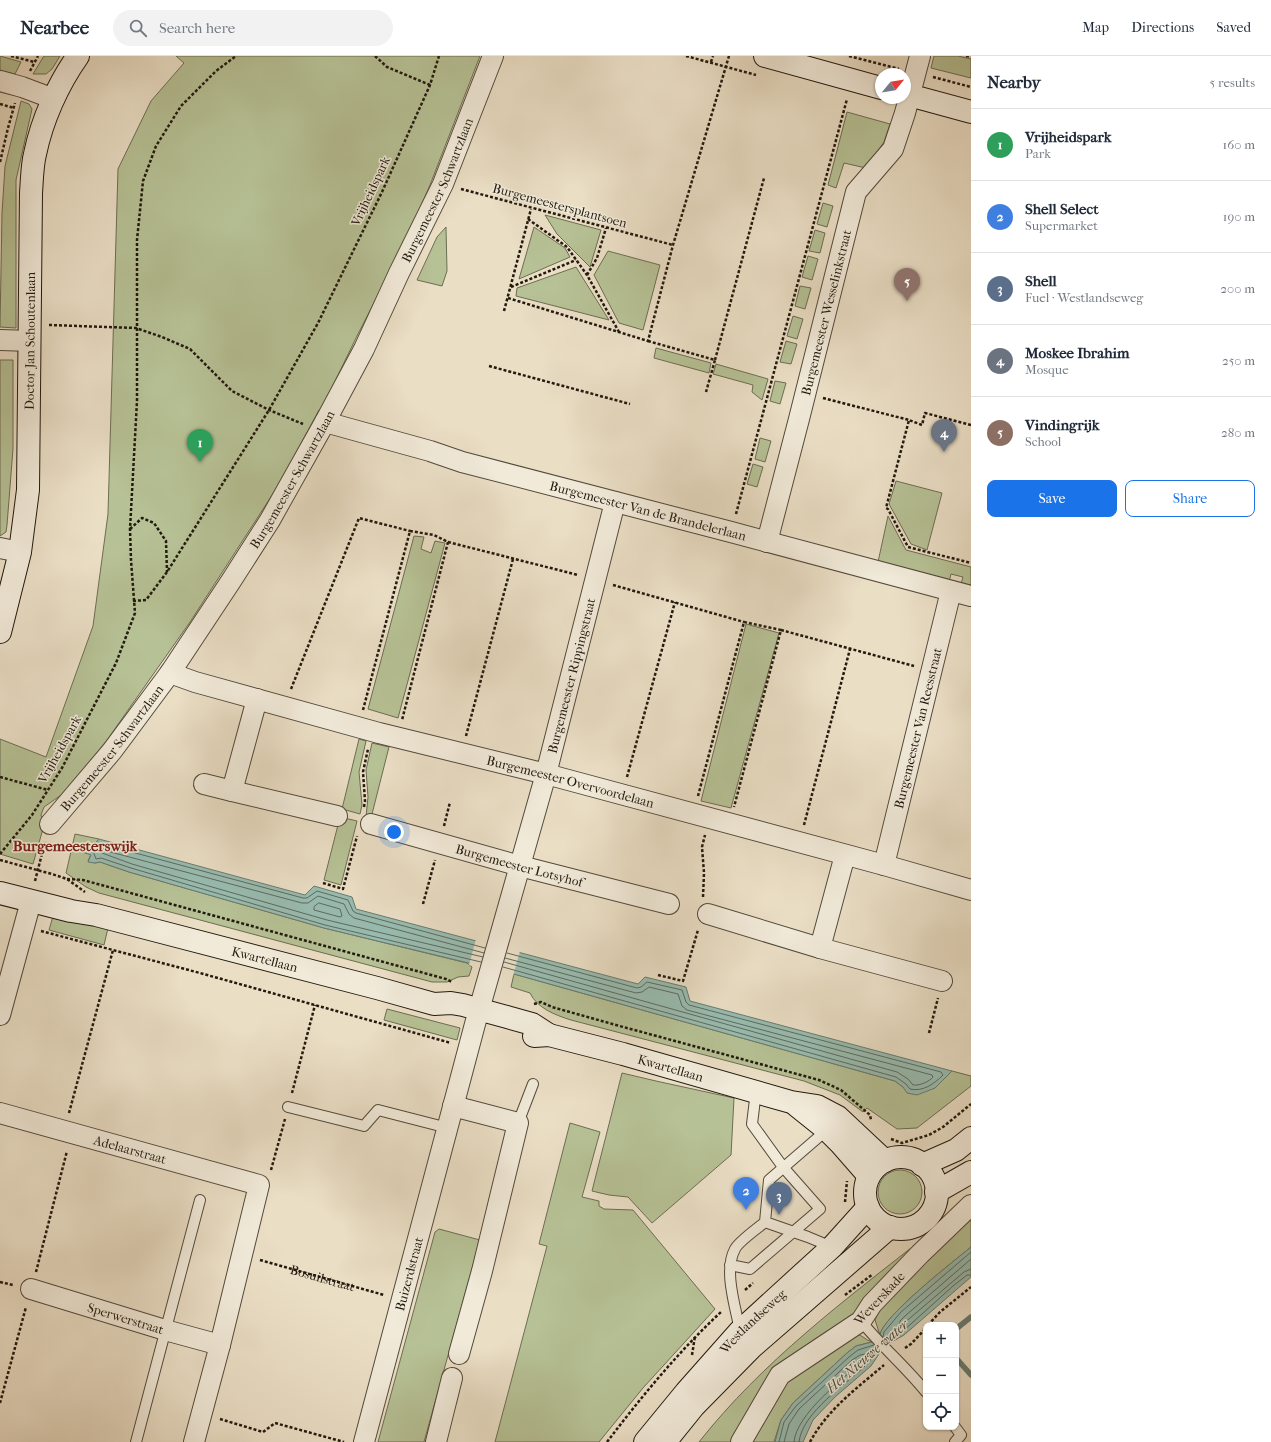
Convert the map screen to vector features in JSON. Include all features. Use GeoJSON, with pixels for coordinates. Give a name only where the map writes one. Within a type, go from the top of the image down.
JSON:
{"type":"FeatureCollection","features":[{"type":"Feature","properties":{"kind":"street","name":"Doctor Jan Schoutenlaan"},"geometry":{"type":"LineString","coordinates":[[0,632],[10,550],[28,490],[31,193],[35,154],[44,124],[54,99],[71,65],[78,56]]}},
{"type":"Feature","properties":{"kind":"street","name":"Burgemeester Schwartzlaan"},"geometry":{"type":"LineString","coordinates":[[50,824],[112,750],[170,673],[270,520],[364,349],[399,273],[443,184],[493,56]]}},
{"type":"Feature","properties":{"kind":"street"},"geometry":{"type":"LineString","coordinates":[[765,56],[875,86]]}},
{"type":"Feature","properties":{"kind":"street","name":"Burgemeester Wesselinkstraat"},"geometry":{"type":"LineString","coordinates":[[911,84],[918,65]]}},
{"type":"Feature","properties":{"kind":"street"},"geometry":{"type":"LineString","coordinates":[[0,81],[22,87],[54,99]]}},
{"type":"Feature","properties":{"kind":"street"},"geometry":{"type":"LineString","coordinates":[[911,96],[971,112]]}},
{"type":"Feature","properties":{"kind":"street","name":"Burgemeester Wesselinkstraat"},"geometry":{"type":"LineString","coordinates":[[767,542],[806,394],[856,192],[893,149],[905,113],[906,104]]}},
{"type":"Feature","properties":{"kind":"street"},"geometry":{"type":"LineString","coordinates":[[0,340],[30,333]]}},
{"type":"Feature","properties":{"kind":"street","name":"Burgemeester Van de Brandelerlaan"},"geometry":{"type":"LineString","coordinates":[[322,426],[430,451],[462,462],[971,596]]}},
{"type":"Feature","properties":{"kind":"street","name":"Burgemeester Rippingstraat"},"geometry":{"type":"LineString","coordinates":[[477,1017],[546,774],[615,502]]}},
{"type":"Feature","properties":{"kind":"street","name":"Burgemeester Van Reesstraat"},"geometry":{"type":"LineString","coordinates":[[884,865],[951,591]]}},
{"type":"Feature","properties":{"kind":"street","name":"Burgemeester Overvoordelaan"},"geometry":{"type":"LineString","coordinates":[[170,673],[195,682],[379,734],[546,774],[884,865],[971,890]]}},
{"type":"Feature","properties":{"kind":"street"},"geometry":{"type":"LineString","coordinates":[[232,791],[257,699]]}},
{"type":"Feature","properties":{"kind":"street"},"geometry":{"type":"LineString","coordinates":[[204,784],[337,816]]}},
{"type":"Feature","properties":{"kind":"street","name":"Burgemeester Lotsyhof"},"geometry":{"type":"LineString","coordinates":[[364,823],[520,866],[669,904]]}},
{"type":"Feature","properties":{"kind":"street"},"geometry":{"type":"LineString","coordinates":[[820,948],[845,855]]}},
{"type":"Feature","properties":{"kind":"street","name":"Kwartellaan"},"geometry":{"type":"LineString","coordinates":[[0,878],[58,893],[96,915]]}},
{"type":"Feature","properties":{"kind":"street","name":"Kwartellaan"},"geometry":{"type":"LineString","coordinates":[[0,893],[71,911],[96,915],[434,1004],[451,1004],[477,1017],[532,1024],[549,1035],[624,1054],[792,1102],[817,1106],[833,1124],[885,1161]]}},
{"type":"Feature","properties":{"kind":"street"},"geometry":{"type":"LineString","coordinates":[[0,1015],[30,901]]}},
{"type":"Feature","properties":{"kind":"street"},"geometry":{"type":"LineString","coordinates":[[708,914],[820,948],[942,981]]}},
{"type":"Feature","properties":{"kind":"street","name":"Buizerdstraat"},"geometry":{"type":"LineString","coordinates":[[364,1442],[477,1017]]}},
{"type":"Feature","properties":{"kind":"street"},"geometry":{"type":"LineString","coordinates":[[453,1106],[518,1123],[482,1271],[459,1354]]}},
{"type":"Feature","properties":{"kind":"street","name":"Adelaarstraat"},"geometry":{"type":"LineString","coordinates":[[0,1113],[259,1185],[242,1255]]}},
{"type":"Feature","properties":{"kind":"street","name":"Kwartellaan"},"geometry":{"type":"LineString","coordinates":[[833,1124],[842,1144],[869,1176]]}},
{"type":"Feature","properties":{"kind":"street"},"geometry":{"type":"LineString","coordinates":[[922,1164],[956,1150],[971,1138]]}},
{"type":"Feature","properties":{"kind":"street"},"geometry":{"type":"LineString","coordinates":[[900,1157],[908,1158],[922,1164],[932,1177],[936,1192],[933,1208],[922,1222],[915,1226],[898,1229],[890,1227],[876,1219],[868,1207],[865,1192],[869,1176],[876,1167],[885,1161],[900,1157]]}},
{"type":"Feature","properties":{"kind":"street"},"geometry":{"type":"LineString","coordinates":[[936,1192],[971,1172]]}},
{"type":"Feature","properties":{"kind":"street","name":"Weverskade"},"geometry":{"type":"LineString","coordinates":[[741,1442],[780,1375],[861,1321],[872,1304],[920,1254],[971,1205]]}},
{"type":"Feature","properties":{"kind":"street","name":"Westlandseweg"},"geometry":{"type":"LineString","coordinates":[[645,1442],[686,1392],[740,1331],[832,1247],[868,1207]]}},
{"type":"Feature","properties":{"kind":"street","name":"Westlandseweg"},"geometry":{"type":"LineString","coordinates":[[665,1442],[694,1406],[751,1348],[890,1227]]}},
{"type":"Feature","properties":{"kind":"street"},"geometry":{"type":"LineString","coordinates":[[194,1442],[242,1255]]}},
{"type":"Feature","properties":{"kind":"street","name":"Sperwerstraat"},"geometry":{"type":"LineString","coordinates":[[31,1289],[165,1330],[220,1345]]}},
{"type":"Feature","properties":{"kind":"street"},"geometry":{"type":"LineString","coordinates":[[436,1442],[452,1378]]}},
{"type":"Feature","properties":{"kind":"lane"},"geometry":{"type":"LineString","coordinates":[[518,1123],[533,1084]]}},
{"type":"Feature","properties":{"kind":"lane"},"geometry":{"type":"LineString","coordinates":[[730,1265],[750,1269],[820,1209],[783,1167],[752,1124],[756,1091]]}},
{"type":"Feature","properties":{"kind":"lane"},"geometry":{"type":"LineString","coordinates":[[288,1107],[364,1126],[378,1110],[448,1128]]}},
{"type":"Feature","properties":{"kind":"lane"},"geometry":{"type":"LineString","coordinates":[[740,1331],[731,1285],[730,1265],[735,1248],[765,1222],[769,1180],[833,1124]]}},
{"type":"Feature","properties":{"kind":"lane"},"geometry":{"type":"LineString","coordinates":[[136,1442],[200,1200]]}},
{"type":"Feature","properties":{"kind":"lane"},"geometry":{"type":"LineString","coordinates":[[765,1222],[832,1247]]}},
{"type":"Feature","properties":{"kind":"lane"},"geometry":{"type":"LineString","coordinates":[[861,1321],[875,1338],[923,1388]]}},
{"type":"Feature","properties":{"kind":"lane"},"geometry":{"type":"LineString","coordinates":[[955,1442],[961,1435],[957,1430]]}},
{"type":"Feature","properties":{"kind":"path"},"geometry":{"type":"LineString","coordinates":[[11,56],[34,62]]}},
{"type":"Feature","properties":{"kind":"path"},"geometry":{"type":"LineString","coordinates":[[0,162],[14,108],[22,87],[38,56]]}},
{"type":"Feature","properties":{"kind":"path","name":"Vrijheidspark"},"geometry":{"type":"LineString","coordinates":[[0,854],[32,814],[62,768],[116,663],[135,613],[133,601],[130,529],[137,401],[137,240],[143,181],[156,146],[182,106],[216,71],[236,56]]}},
{"type":"Feature","properties":{"kind":"path"},"geometry":{"type":"LineString","coordinates":[[375,56],[387,67],[430,85]]}},
{"type":"Feature","properties":{"kind":"path","name":"Vrijheidspark"},"geometry":{"type":"LineString","coordinates":[[133,601],[146,600],[167,572],[269,410],[318,323],[382,192],[430,85],[439,56]]}},
{"type":"Feature","properties":{"kind":"path"},"geometry":{"type":"LineString","coordinates":[[712,62],[713,56]]}},
{"type":"Feature","properties":{"kind":"path"},"geometry":{"type":"LineString","coordinates":[[648,341],[673,245],[729,56]]}},
{"type":"Feature","properties":{"kind":"path"},"geometry":{"type":"LineString","coordinates":[[849,56],[918,65],[971,87]]}},
{"type":"Feature","properties":{"kind":"path"},"geometry":{"type":"LineString","coordinates":[[966,56],[971,57]]}},
{"type":"Feature","properties":{"kind":"path"},"geometry":{"type":"LineString","coordinates":[[731,532],[848,99]]}},
{"type":"Feature","properties":{"kind":"path"},"geometry":{"type":"LineString","coordinates":[[0,104],[14,108]]}},
{"type":"Feature","properties":{"kind":"path"},"geometry":{"type":"LineString","coordinates":[[706,392],[764,178]]}},
{"type":"Feature","properties":{"kind":"path","name":"Burgemeestersplantsoen"},"geometry":{"type":"LineString","coordinates":[[443,184],[673,245]]}},
{"type":"Feature","properties":{"kind":"path"},"geometry":{"type":"LineString","coordinates":[[504,311],[531,208]]}},
{"type":"Feature","properties":{"kind":"path"},"geometry":{"type":"LineString","coordinates":[[528,218],[567,247],[587,275],[619,332]]}},
{"type":"Feature","properties":{"kind":"path"},"geometry":{"type":"LineString","coordinates":[[587,275],[597,258],[606,228]]}},
{"type":"Feature","properties":{"kind":"path"},"geometry":{"type":"LineString","coordinates":[[511,287],[576,260]]}},
{"type":"Feature","properties":{"kind":"path"},"geometry":{"type":"LineString","coordinates":[[508,298],[715,360]]}},
{"type":"Feature","properties":{"kind":"path"},"geometry":{"type":"LineString","coordinates":[[30,333],[136,328],[190,349],[232,391],[269,410],[322,426]]}},
{"type":"Feature","properties":{"kind":"path"},"geometry":{"type":"LineString","coordinates":[[489,366],[630,404]]}},
{"type":"Feature","properties":{"kind":"path"},"geometry":{"type":"LineString","coordinates":[[806,394],[922,424],[926,413],[971,425]]}},
{"type":"Feature","properties":{"kind":"path"},"geometry":{"type":"LineString","coordinates":[[909,420],[886,508],[888,509],[908,547],[971,563]]}},
{"type":"Feature","properties":{"kind":"path"},"geometry":{"type":"LineString","coordinates":[[130,529],[142,518],[154,524],[166,541],[167,572]]}},
{"type":"Feature","properties":{"kind":"path"},"geometry":{"type":"LineString","coordinates":[[284,706],[359,518],[410,531],[434,534],[448,542],[595,580],[762,626]]}},
{"type":"Feature","properties":{"kind":"path"},"geometry":{"type":"LineString","coordinates":[[363,712],[410,531]]}},
{"type":"Feature","properties":{"kind":"path"},"geometry":{"type":"LineString","coordinates":[[401,724],[448,542]]}},
{"type":"Feature","properties":{"kind":"path"},"geometry":{"type":"LineString","coordinates":[[461,754],[513,559]]}},
{"type":"Feature","properties":{"kind":"path"},"geometry":{"type":"LineString","coordinates":[[623,795],[675,602]]}},
{"type":"Feature","properties":{"kind":"path"},"geometry":{"type":"LineString","coordinates":[[698,797],[744,622]]}},
{"type":"Feature","properties":{"kind":"path"},"geometry":{"type":"LineString","coordinates":[[781,630],[850,650],[918,667]]}},
{"type":"Feature","properties":{"kind":"path"},"geometry":{"type":"LineString","coordinates":[[799,843],[850,650]]}},
{"type":"Feature","properties":{"kind":"path"},"geometry":{"type":"LineString","coordinates":[[323,883],[343,888],[364,823],[365,801],[363,772],[370,739],[377,740],[379,734]]}},
{"type":"Feature","properties":{"kind":"path"},"geometry":{"type":"LineString","coordinates":[[0,777],[48,790]]}},
{"type":"Feature","properties":{"kind":"path"},"geometry":{"type":"LineString","coordinates":[[0,860],[38,870],[50,824]]}},
{"type":"Feature","properties":{"kind":"path"},"geometry":{"type":"LineString","coordinates":[[67,879],[83,880],[446,979],[457,986]]}},
{"type":"Feature","properties":{"kind":"path"},"geometry":{"type":"LineString","coordinates":[[24,927],[469,1048]]}},
{"type":"Feature","properties":{"kind":"path"},"geometry":{"type":"LineString","coordinates":[[0,1403],[69,1144],[64,1131],[113,950]]}},
{"type":"Feature","properties":{"kind":"path"},"geometry":{"type":"LineString","coordinates":[[531,1005],[541,1002],[552,1007],[609,1023],[819,1080],[841,1090],[870,1114],[871,1121]]}},
{"type":"Feature","properties":{"kind":"path"},"geometry":{"type":"LineString","coordinates":[[886,1137],[902,1143],[928,1135],[943,1127],[971,1104]]}},
{"type":"Feature","properties":{"kind":"path","name":"Bosuilstraat"},"geometry":{"type":"LineString","coordinates":[[242,1255],[402,1300]]}},
{"type":"Feature","properties":{"kind":"path"},"geometry":{"type":"LineString","coordinates":[[931,1322],[940,1312],[971,1287]]}},
{"type":"Feature","properties":{"kind":"path"},"geometry":{"type":"LineString","coordinates":[[810,1442],[818,1427],[847,1396],[893,1357],[911,1344],[923,1331]]}},
{"type":"Feature","properties":{"kind":"path"},"geometry":{"type":"LineString","coordinates":[[606,1442],[642,1396],[695,1336]]}},
{"type":"Feature","properties":{"kind":"path"},"geometry":{"type":"LineString","coordinates":[[201,1413],[263,1432],[275,1423],[344,1442]]}},
{"type":"Feature","properties":{"kind":"green space"},"geometry":{"type":"Polygon","coordinates":[[[0,56],[21,62],[15,74],[0,70],[0,56]]]}},
{"type":"Feature","properties":{"kind":"green space"},"geometry":{"type":"Polygon","coordinates":[[[44,56],[60,56],[52,69],[46,74],[33,74],[44,56]]]}},
{"type":"Feature","properties":{"kind":"green space"},"geometry":{"type":"Polygon","coordinates":[[[176,56],[480,56],[430,185],[405,242],[321,410],[319,410],[278,486],[190,622],[107,740],[64,793],[44,807],[41,815],[44,825],[33,864],[0,854],[0,739],[46,757],[93,626],[108,514],[118,169],[151,101],[184,63],[176,56]]]}},
{"type":"Feature","properties":{"kind":"green space"},"geometry":{"type":"Polygon","coordinates":[[[934,56],[958,56],[971,59],[971,78],[931,68],[934,56]]]}},
{"type":"Feature","properties":{"kind":"green space"},"geometry":{"type":"Polygon","coordinates":[[[21,101],[29,104],[32,109],[16,180],[16,328],[0,327],[2,213],[5,166],[21,101]]]}},
{"type":"Feature","properties":{"kind":"green space"},"geometry":{"type":"Polygon","coordinates":[[[847,112],[890,124],[884,142],[866,168],[844,163],[836,188],[828,185],[847,112]]]}},
{"type":"Feature","properties":{"kind":"green space"},"geometry":{"type":"Polygon","coordinates":[[[823,203],[833,206],[827,227],[817,224],[823,203]]]}},
{"type":"Feature","properties":{"kind":"green space"},"geometry":{"type":"Polygon","coordinates":[[[545,215],[601,230],[590,267],[557,234],[545,215]]]}},
{"type":"Feature","properties":{"kind":"green space"},"geometry":{"type":"Polygon","coordinates":[[[446,227],[447,271],[442,286],[417,280],[437,237],[446,227]]]}},
{"type":"Feature","properties":{"kind":"green space"},"geometry":{"type":"Polygon","coordinates":[[[534,227],[565,248],[570,257],[519,279],[534,227]]]}},
{"type":"Feature","properties":{"kind":"green space"},"geometry":{"type":"Polygon","coordinates":[[[815,230],[825,233],[820,253],[809,251],[815,230]]]}},
{"type":"Feature","properties":{"kind":"green space"},"geometry":{"type":"Polygon","coordinates":[[[608,251],[660,265],[643,330],[619,323],[594,275],[608,251]]]}},
{"type":"Feature","properties":{"kind":"green space"},"geometry":{"type":"Polygon","coordinates":[[[808,256],[818,259],[812,280],[802,277],[808,256]]]}},
{"type":"Feature","properties":{"kind":"green space"},"geometry":{"type":"Polygon","coordinates":[[[576,267],[609,320],[516,296],[517,288],[576,267]]]}},
{"type":"Feature","properties":{"kind":"green space"},"geometry":{"type":"Polygon","coordinates":[[[800,286],[811,288],[805,309],[795,306],[800,286]]]}},
{"type":"Feature","properties":{"kind":"green space"},"geometry":{"type":"Polygon","coordinates":[[[793,316],[803,319],[797,339],[787,336],[793,316]]]}},
{"type":"Feature","properties":{"kind":"green space"},"geometry":{"type":"Polygon","coordinates":[[[786,341],[797,344],[791,364],[780,362],[786,341]]]}},
{"type":"Feature","properties":{"kind":"green space"},"geometry":{"type":"Polygon","coordinates":[[[656,348],[711,363],[709,373],[654,358],[656,348]]]}},
{"type":"Feature","properties":{"kind":"green space"},"geometry":{"type":"Polygon","coordinates":[[[0,360],[13,360],[13,449],[6,532],[0,536],[0,360]]]}},
{"type":"Feature","properties":{"kind":"green space"},"geometry":{"type":"Polygon","coordinates":[[[716,364],[768,379],[762,400],[752,392],[753,385],[713,374],[716,364]]]}},
{"type":"Feature","properties":{"kind":"green space"},"geometry":{"type":"Polygon","coordinates":[[[775,381],[786,383],[780,404],[770,401],[775,381]]]}},
{"type":"Feature","properties":{"kind":"green space"},"geometry":{"type":"Polygon","coordinates":[[[760,438],[771,441],[765,462],[755,459],[760,438]]]}},
{"type":"Feature","properties":{"kind":"green space"},"geometry":{"type":"Polygon","coordinates":[[[753,464],[763,467],[757,487],[747,484],[753,464]]]}},
{"type":"Feature","properties":{"kind":"green space"},"geometry":{"type":"Polygon","coordinates":[[[896,481],[942,493],[927,550],[911,544],[889,504],[896,481]]]}},
{"type":"Feature","properties":{"kind":"green space"},"geometry":{"type":"Polygon","coordinates":[[[888,516],[906,550],[971,567],[971,587],[961,584],[963,577],[951,574],[949,582],[878,562],[888,516]]]}},
{"type":"Feature","properties":{"kind":"green space"},"geometry":{"type":"Polygon","coordinates":[[[414,536],[424,537],[421,549],[431,553],[435,541],[445,543],[398,718],[368,709],[414,536]]]}},
{"type":"Feature","properties":{"kind":"green space"},"geometry":{"type":"Polygon","coordinates":[[[746,624],[779,633],[731,808],[701,801],[746,624]]]}},
{"type":"Feature","properties":{"kind":"green space"},"geometry":{"type":"Polygon","coordinates":[[[359,739],[366,741],[359,772],[362,805],[360,814],[342,809],[359,739]]]}},
{"type":"Feature","properties":{"kind":"green space"},"geometry":{"type":"Polygon","coordinates":[[[372,743],[389,747],[371,818],[366,817],[368,797],[366,770],[372,743]]]}},
{"type":"Feature","properties":{"kind":"green space"},"geometry":{"type":"Polygon","coordinates":[[[340,817],[357,821],[341,885],[324,880],[340,817]]]}},
{"type":"Feature","properties":{"kind":"green space"},"geometry":{"type":"Polygon","coordinates":[[[75,834],[99,839],[93,846],[83,844],[91,854],[88,861],[95,863],[100,862],[129,872],[324,928],[467,963],[472,967],[469,976],[458,977],[447,982],[432,982],[99,893],[86,887],[66,873],[75,834]]]}},
{"type":"Feature","properties":{"kind":"green space"},"geometry":{"type":"Polygon","coordinates":[[[54,913],[108,928],[104,945],[49,930],[54,913]]]}},
{"type":"Feature","properties":{"kind":"green space"},"geometry":{"type":"Polygon","coordinates":[[[514,974],[895,1081],[903,1087],[935,1088],[952,1071],[971,1076],[971,1086],[917,1128],[897,1129],[867,1108],[863,1112],[840,1095],[804,1081],[559,1016],[542,1007],[530,993],[511,987],[514,974]]]}},
{"type":"Feature","properties":{"kind":"green space"},"geometry":{"type":"Polygon","coordinates":[[[387,1009],[460,1028],[457,1040],[384,1020],[387,1009]]]}},
{"type":"Feature","properties":{"kind":"green space"},"geometry":{"type":"Polygon","coordinates":[[[622,1073],[734,1098],[731,1155],[652,1223],[628,1197],[592,1191],[622,1073]]]}},
{"type":"Feature","properties":{"kind":"green space"},"geometry":{"type":"Polygon","coordinates":[[[570,1123],[600,1132],[582,1197],[599,1201],[599,1206],[604,1209],[633,1210],[715,1309],[643,1388],[599,1442],[495,1442],[547,1246],[539,1244],[570,1123]]]}},
{"type":"Feature","properties":{"kind":"green space"},"geometry":{"type":"Polygon","coordinates":[[[896,1170],[904,1170],[909,1171],[916,1176],[921,1183],[921,1201],[916,1208],[909,1213],[896,1214],[888,1211],[881,1204],[878,1196],[878,1188],[881,1180],[888,1173],[896,1170]]]}},
{"type":"Feature","properties":{"kind":"green space"},"geometry":{"type":"Polygon","coordinates":[[[971,1213],[971,1247],[905,1303],[884,1327],[880,1335],[875,1320],[884,1299],[971,1213]]]}},
{"type":"Feature","properties":{"kind":"green space"},"geometry":{"type":"Polygon","coordinates":[[[439,1229],[480,1240],[424,1442],[378,1442],[435,1232],[439,1229]]]}},
{"type":"Feature","properties":{"kind":"green space"},"geometry":{"type":"Polygon","coordinates":[[[925,1237],[866,1305],[803,1352],[736,1442],[699,1442],[750,1385],[778,1358],[835,1308],[925,1237]]]}},
{"type":"Feature","properties":{"kind":"green space"},"geometry":{"type":"Polygon","coordinates":[[[856,1334],[872,1342],[856,1346],[793,1403],[781,1420],[774,1442],[746,1442],[790,1376],[856,1334]]]}},
{"type":"Feature","properties":{"kind":"water"},"geometry":{"type":"Polygon","coordinates":[[[99,839],[305,895],[314,886],[352,897],[356,909],[638,984],[645,977],[686,987],[690,1001],[952,1071],[935,1088],[917,1095],[907,1093],[903,1087],[895,1081],[514,974],[324,928],[129,872],[100,862],[88,862],[91,855],[82,852],[83,844],[93,846],[99,839]]]}},
{"type":"Feature","properties":{"kind":"water","name":"Het Nieuwe water"},"geometry":{"type":"Polygon","coordinates":[[[971,1247],[971,1277],[904,1335],[888,1344],[881,1351],[871,1366],[835,1397],[813,1420],[803,1442],[775,1442],[781,1420],[793,1403],[847,1353],[856,1346],[872,1342],[880,1335],[884,1327],[905,1303],[971,1247]]]}},
{"type":"Feature","properties":{"kind":"pier"},"geometry":{"type":"Polygon","coordinates":[[[476,939],[520,951],[513,976],[469,965],[476,939]]]}},
{"type":"Feature","properties":{"kind":"waterway"},"geometry":{"type":"LineString","coordinates":[[959,1327],[971,1317]]}},
{"type":"Feature","properties":{"kind":"waterway"},"geometry":{"type":"LineString","coordinates":[[959,1361],[971,1375]]}},
{"type":"Feature","properties":{"kind":"place","name":"Vindingrijk"},"geometry":{"type":"Point","coordinates":[907,301]}},
{"type":"Feature","properties":{"kind":"place","name":"Moskee Ibrahim"},"geometry":{"type":"Point","coordinates":[944,452]}},
{"type":"Feature","properties":{"kind":"place","name":"Vrijheidspark"},"geometry":{"type":"Point","coordinates":[200,462]}},
{"type":"Feature","properties":{"kind":"place","name":"Shell Select"},"geometry":{"type":"Point","coordinates":[746,1210]}},
{"type":"Feature","properties":{"kind":"place","name":"Shell"},"geometry":{"type":"Point","coordinates":[779,1215]}},
{"type":"Feature","properties":{"kind":"district","name":"Burgemeesterswijk"},"geometry":{"type":"Point","coordinates":[75,846]}}]}
